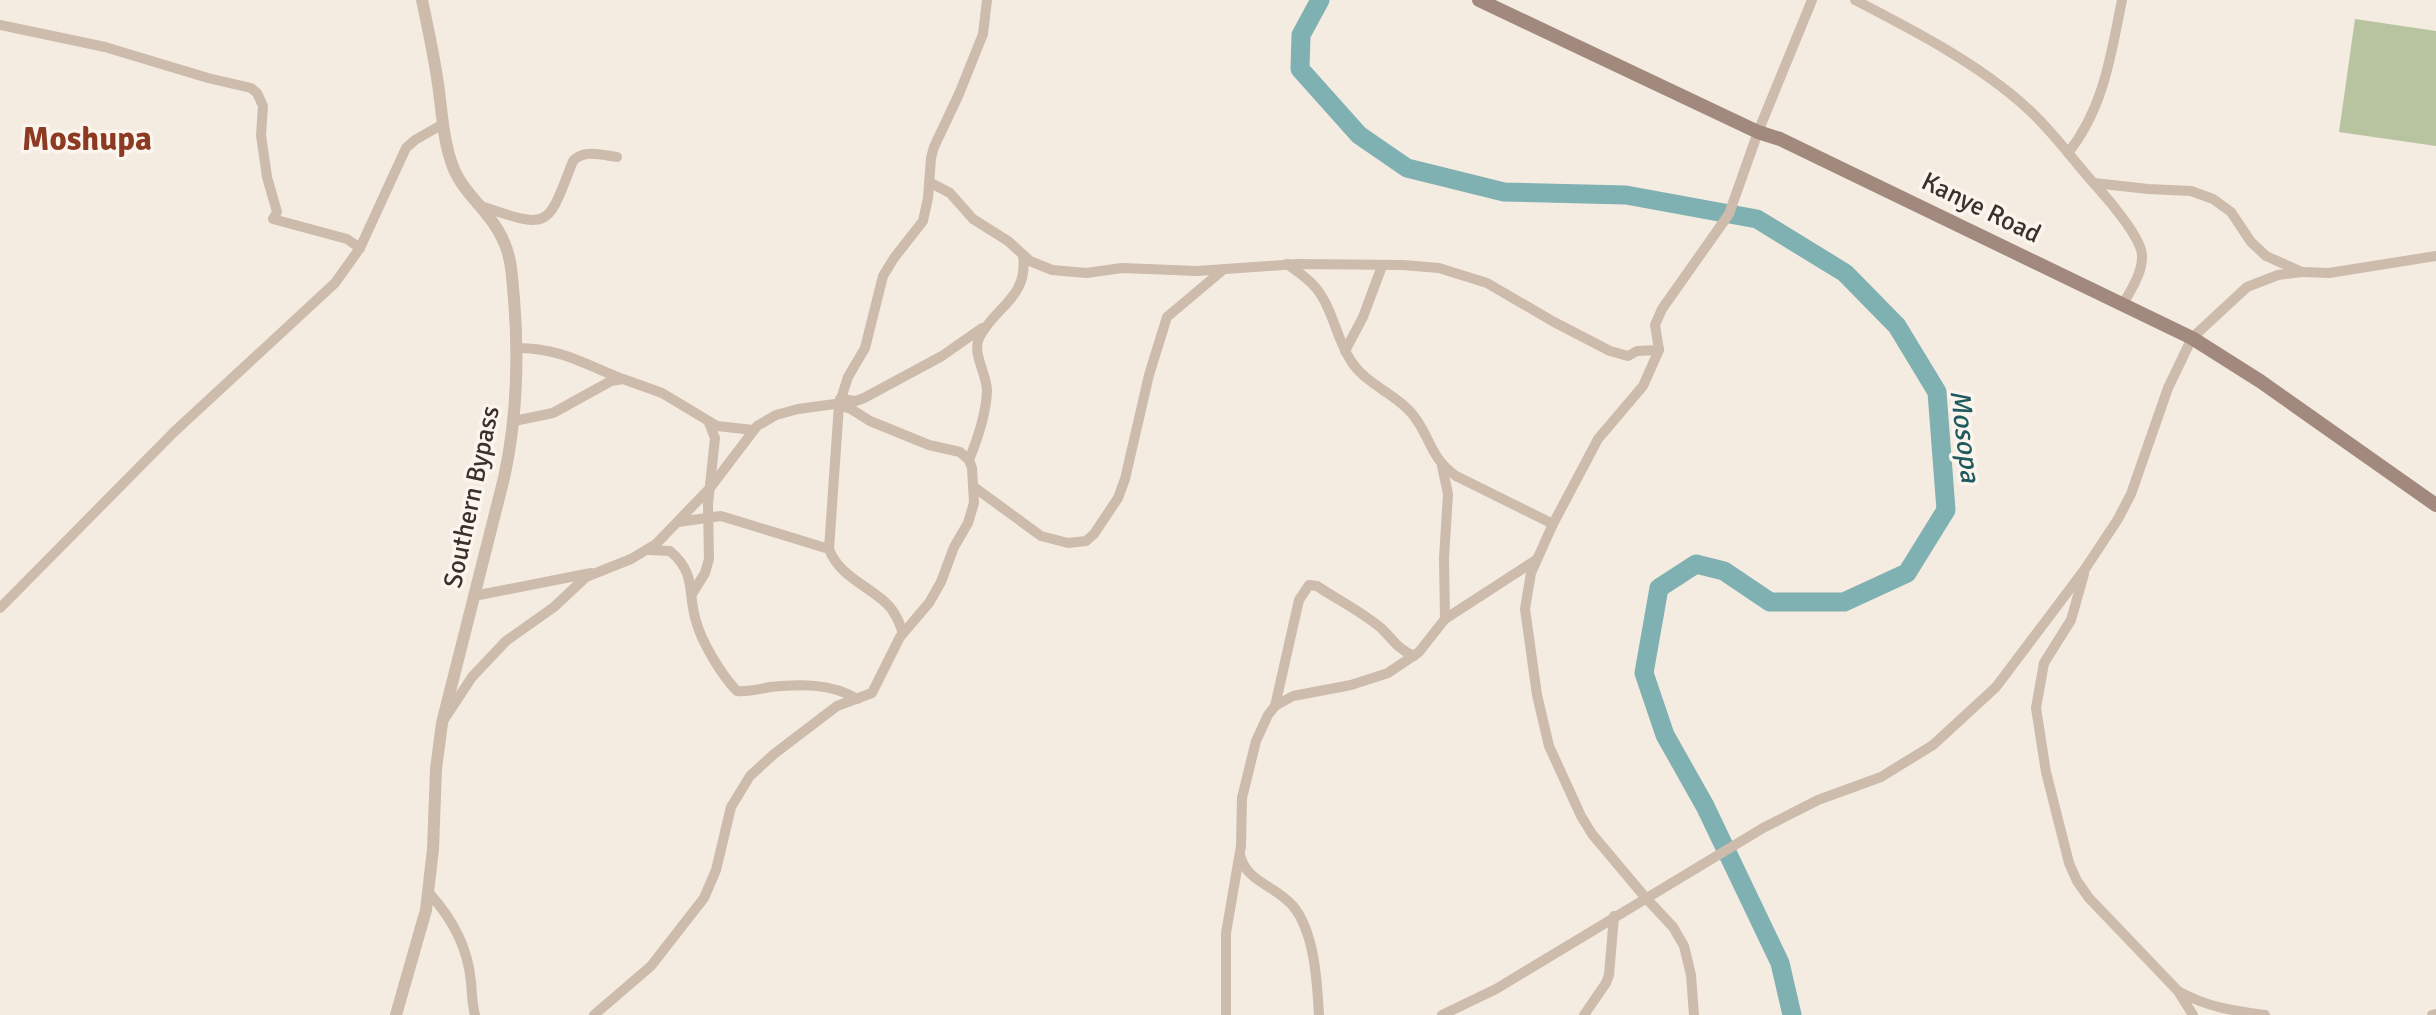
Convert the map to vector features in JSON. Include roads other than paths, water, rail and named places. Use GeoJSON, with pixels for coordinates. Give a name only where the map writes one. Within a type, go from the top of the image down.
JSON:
{"type":"FeatureCollection","features":[{"type":"Feature","properties":{"kind":"main road","name":"Kanye Road"},"geometry":{"type":"LineString","coordinates":[[1479,0],[1758,132],[1780,139],[2192,338],[2260,381],[2436,505]]}},
{"type":"Feature","properties":{"kind":"street","name":"Southern Bypass"},"geometry":{"type":"LineString","coordinates":[[396,1015],[419,941],[429,893],[442,723],[504,478],[517,391],[511,262],[499,231],[458,178],[453,167],[422,0]]}},
{"type":"Feature","properties":{"kind":"street"},"geometry":{"type":"LineString","coordinates":[[903,633],[889,606],[851,578],[829,549],[840,402],[848,377],[865,348],[883,275],[923,221],[934,147],[979,45],[985,25],[987,0]]}},
{"type":"Feature","properties":{"kind":"street"},"geometry":{"type":"LineString","coordinates":[[1694,1015],[1692,975],[1684,946],[1673,927],[1606,852],[1581,816],[1549,746],[1541,719],[1526,626],[1527,592],[1536,560],[1598,439],[1643,386],[1659,350],[1655,325],[1662,309],[1729,214],[1758,132],[1812,0]]}},
{"type":"Feature","properties":{"kind":"street"},"geometry":{"type":"LineString","coordinates":[[1855,0],[1910,29],[2008,93],[2027,108],[2068,153],[2113,205],[2131,231],[2142,254],[2134,285],[2123,304]]}},
{"type":"Feature","properties":{"kind":"street"},"geometry":{"type":"LineString","coordinates":[[2068,153],[2087,126],[2105,83],[2122,0]]}},
{"type":"Feature","properties":{"kind":"street"},"geometry":{"type":"LineString","coordinates":[[0,25],[112,49],[251,88],[257,93],[263,106],[261,135],[267,177],[277,212],[273,219],[347,239],[360,248]]}},
{"type":"Feature","properties":{"kind":"street"},"geometry":{"type":"LineString","coordinates":[[0,608],[165,441],[335,283],[360,248],[406,148],[443,124]]}},
{"type":"Feature","properties":{"kind":"street"},"geometry":{"type":"LineString","coordinates":[[481,206],[519,219],[540,220],[549,216],[577,156],[583,154],[617,157]]}},
{"type":"Feature","properties":{"kind":"street"},"geometry":{"type":"LineString","coordinates":[[929,182],[950,193],[973,219],[1008,241],[1023,255],[1052,270],[1086,272],[1122,268],[1196,271],[1287,264],[1439,268],[1487,283],[1554,322],[1622,355],[1659,350]]}},
{"type":"Feature","properties":{"kind":"street"},"geometry":{"type":"LineString","coordinates":[[2094,183],[2148,190],[2191,191],[2213,199],[2231,212],[2251,242],[2266,256],[2302,272]]}},
{"type":"Feature","properties":{"kind":"street"},"geometry":{"type":"LineString","coordinates":[[594,1015],[651,966],[704,898],[716,870],[731,807],[750,776],[837,706],[872,693],[892,650],[929,603],[941,582],[954,547],[968,523],[974,503],[969,460],[979,433],[987,390],[977,347],[978,340],[1019,288],[1025,267],[1023,255]]}},
{"type":"Feature","properties":{"kind":"street"},"geometry":{"type":"LineString","coordinates":[[1442,1015],[1466,1009],[1644,897],[1763,828],[1818,800],[1881,777],[1933,746],[1996,687],[2085,569],[2132,494],[2168,388],[2192,338],[2247,287],[2278,275],[2342,272],[2436,256]]}},
{"type":"Feature","properties":{"kind":"street"},"geometry":{"type":"LineString","coordinates":[[1287,264],[1304,276],[1323,298],[1345,351],[1358,370],[1416,419],[1442,466],[1448,494],[1444,550],[1445,619]]}},
{"type":"Feature","properties":{"kind":"street"},"geometry":{"type":"LineString","coordinates":[[1345,351],[1363,317],[1382,265]]}},
{"type":"Feature","properties":{"kind":"street"},"geometry":{"type":"LineString","coordinates":[[974,488],[1041,536],[1068,543],[1086,541],[1094,534],[1118,498],[1125,480],[1149,375],[1167,317],[1225,269]]}},
{"type":"Feature","properties":{"kind":"street"},"geometry":{"type":"LineString","coordinates":[[648,550],[710,488],[753,430],[764,421],[776,415],[819,405],[864,398],[931,363],[989,324]]}},
{"type":"Feature","properties":{"kind":"street"},"geometry":{"type":"LineString","coordinates":[[517,348],[557,351],[662,393],[709,423],[753,430]]}},
{"type":"Feature","properties":{"kind":"street"},"geometry":{"type":"LineString","coordinates":[[514,421],[553,413],[611,381],[623,379]]}},
{"type":"Feature","properties":{"kind":"street"},"geometry":{"type":"LineString","coordinates":[[840,402],[884,428],[918,441],[960,452],[969,460]]}},
{"type":"Feature","properties":{"kind":"street"},"geometry":{"type":"LineString","coordinates":[[692,594],[709,559],[708,517],[715,438],[709,423]]}},
{"type":"Feature","properties":{"kind":"street"},"geometry":{"type":"LineString","coordinates":[[1442,466],[1456,476],[1553,524]]}},
{"type":"Feature","properties":{"kind":"street"},"geometry":{"type":"LineString","coordinates":[[677,522],[726,517],[829,549]]}},
{"type":"Feature","properties":{"kind":"street"},"geometry":{"type":"LineString","coordinates":[[474,596],[593,572],[648,550],[664,550],[675,555],[687,569],[696,622],[702,638],[737,691],[827,686],[857,699]]}},
{"type":"Feature","properties":{"kind":"street"},"geometry":{"type":"LineString","coordinates":[[1226,1015],[1226,933],[1240,853],[1245,777],[1256,741],[1268,715],[1275,706],[1293,696],[1351,685],[1388,673],[1414,656],[1445,619],[1536,560]]}},
{"type":"Feature","properties":{"kind":"street"},"geometry":{"type":"LineString","coordinates":[[2085,569],[2071,620],[2049,653],[2042,673],[2036,708],[2046,772],[2069,863],[2077,881],[2089,898],[2178,990],[2193,1015]]}},
{"type":"Feature","properties":{"kind":"street"},"geometry":{"type":"LineString","coordinates":[[442,723],[472,677],[491,655],[554,607],[593,572]]}},
{"type":"Feature","properties":{"kind":"street"},"geometry":{"type":"LineString","coordinates":[[1275,706],[1299,600],[1309,585],[1317,586],[1372,621],[1397,647],[1414,656]]}},
{"type":"Feature","properties":{"kind":"street"},"geometry":{"type":"LineString","coordinates":[[1240,853],[1248,873],[1285,897],[1301,919],[1313,955],[1320,1015]]}},
{"type":"Feature","properties":{"kind":"street"},"geometry":{"type":"LineString","coordinates":[[429,893],[443,908],[459,939],[471,980],[475,1015]]}},
{"type":"Feature","properties":{"kind":"street"},"geometry":{"type":"LineString","coordinates":[[1584,1015],[1609,975],[1614,916]]}},
{"type":"Feature","properties":{"kind":"street"},"geometry":{"type":"LineString","coordinates":[[2178,990],[2199,1002],[2220,1009],[2265,1015]]}},
{"type":"Feature","properties":{"kind":"waterway","name":"Mosopa"},"geometry":{"type":"LineString","coordinates":[[1320,0],[1301,35],[1300,69],[1359,135],[1407,168],[1504,192],[1626,195],[1757,219],[1845,273],[1897,326],[1937,392],[1946,510],[1907,573],[1844,602],[1770,602],[1724,571],[1696,564],[1659,588],[1644,673],[1665,735],[1705,806],[1780,963],[1792,1015]]}},
{"type":"Feature","properties":{"kind":"district","name":"Moshupa"},"geometry":{"type":"Point","coordinates":[87,139]}}]}
